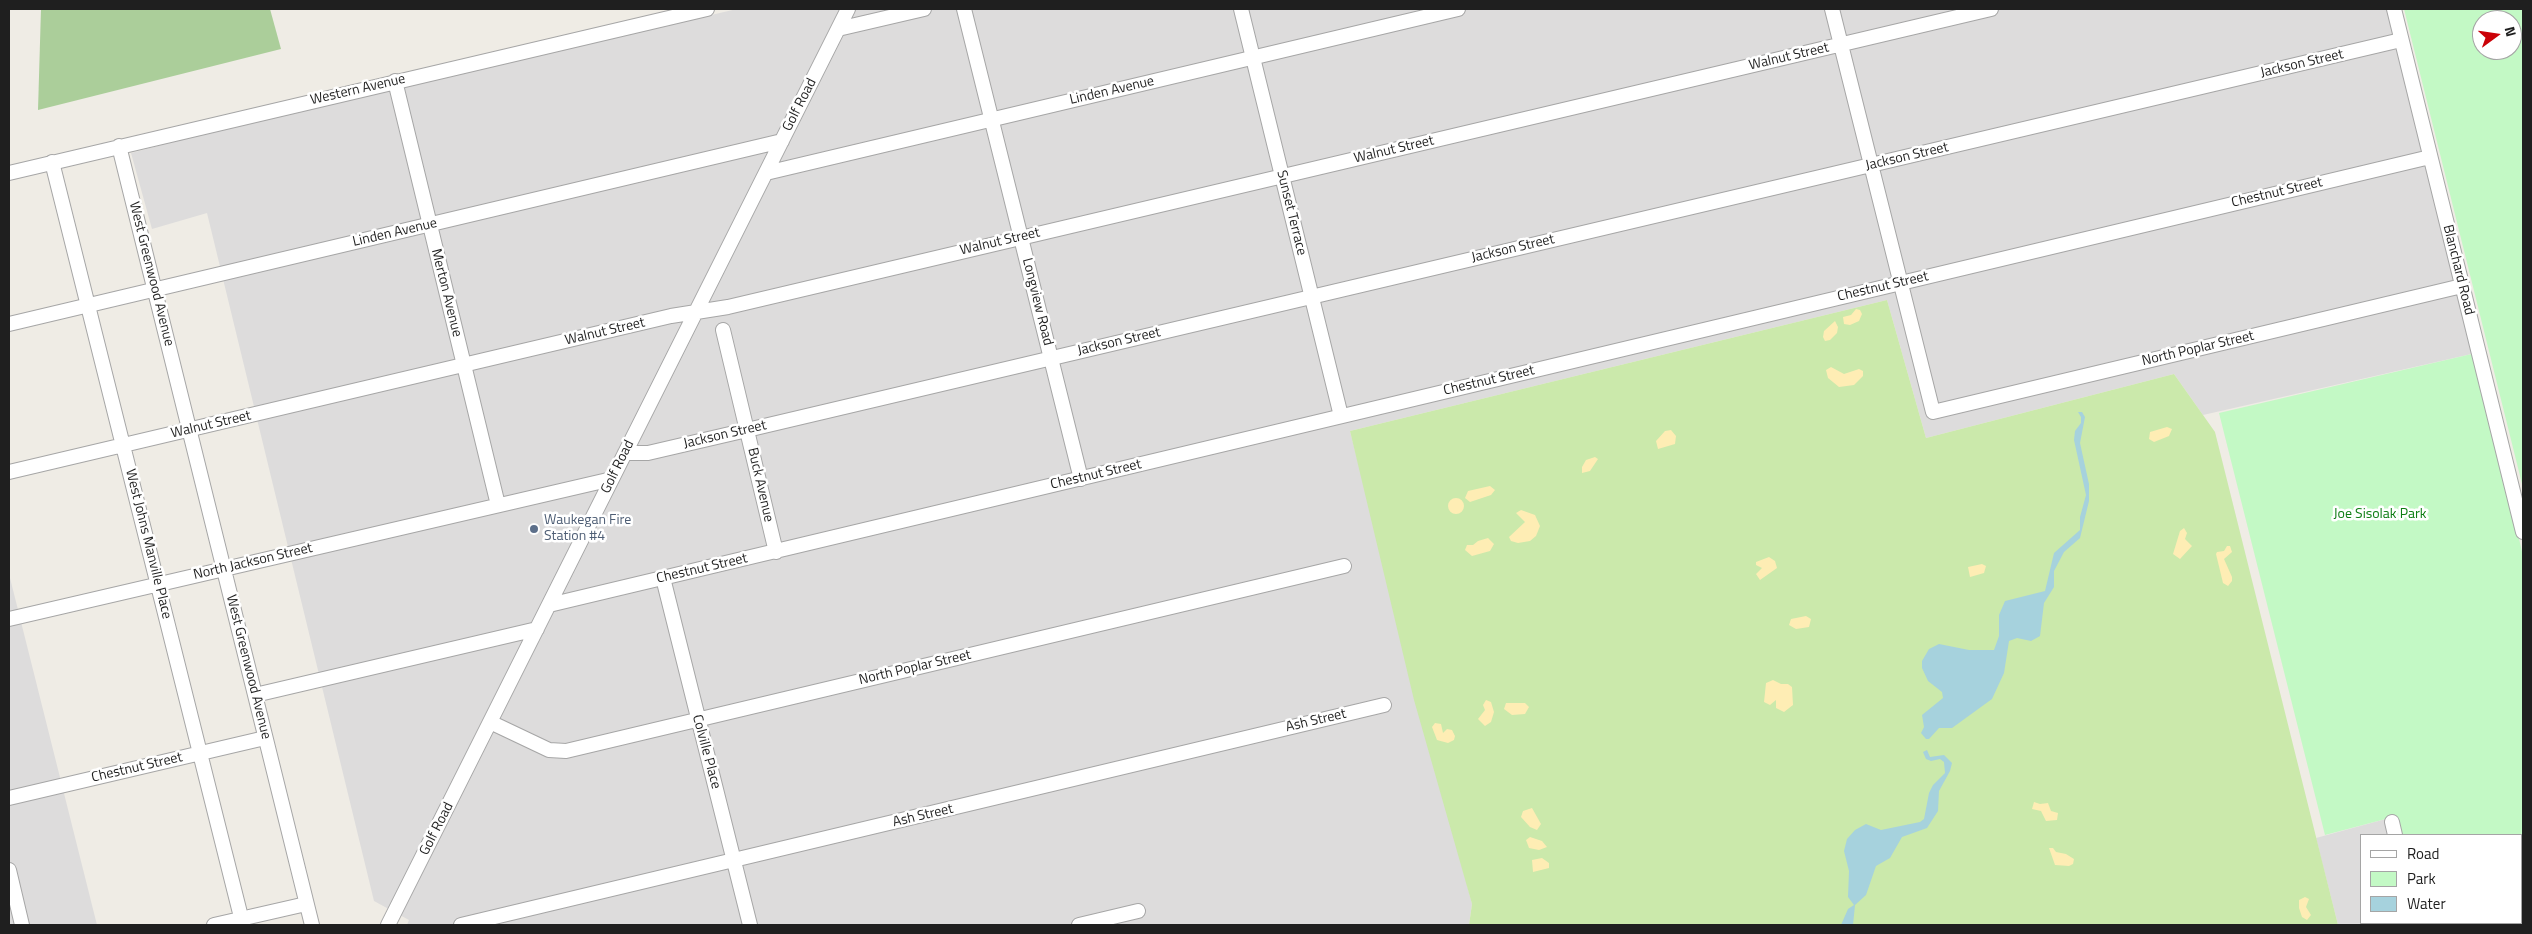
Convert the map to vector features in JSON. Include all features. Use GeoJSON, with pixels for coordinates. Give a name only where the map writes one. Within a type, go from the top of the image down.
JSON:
{"type":"FeatureCollection","features":[{"type":"Feature","properties":{"kind":"street","name":"Western Avenue"},"geometry":{"type":"LineString","coordinates":[[9,173],[394,81],[707,9]]}},
{"type":"Feature","properties":{"kind":"street","name":"Golf Road"},"geometry":{"type":"LineString","coordinates":[[388,925],[848,9]]}},
{"type":"Feature","properties":{"kind":"street"},"geometry":{"type":"LineString","coordinates":[[838,29],[924,9]]}},
{"type":"Feature","properties":{"kind":"street","name":"Longview Road"},"geometry":{"type":"LineString","coordinates":[[964,9],[1081,479]]}},
{"type":"Feature","properties":{"kind":"street","name":"Sunset Terrace"},"geometry":{"type":"LineString","coordinates":[[1241,9],[1341,416]]}},
{"type":"Feature","properties":{"kind":"street","name":"Linden Avenue"},"geometry":{"type":"LineString","coordinates":[[766,173],[1458,9]]}},
{"type":"Feature","properties":{"kind":"street"},"geometry":{"type":"LineString","coordinates":[[1832,9],[1900,283]]}},
{"type":"Feature","properties":{"kind":"street","name":"Walnut Street"},"geometry":{"type":"LineString","coordinates":[[9,472],[464,365],[696,312],[728,307],[1991,9]]}},
{"type":"Feature","properties":{"kind":"street","name":"Blanchard Road"},"geometry":{"type":"LineString","coordinates":[[2394,9],[2523,532]]}},
{"type":"Feature","properties":{"kind":"street","name":"Jackson Street"},"geometry":{"type":"LineString","coordinates":[[625,453],[648,453],[747,430],[2401,40]]}},
{"type":"Feature","properties":{"kind":"street","name":"Merton Avenue"},"geometry":{"type":"LineString","coordinates":[[394,81],[498,505]]}},
{"type":"Feature","properties":{"kind":"street","name":"Linden Avenue"},"geometry":{"type":"LineString","coordinates":[[9,324],[782,141]]}},
{"type":"Feature","properties":{"kind":"street","name":"West Greenwood Avenue"},"geometry":{"type":"LineString","coordinates":[[119,146],[312,925]]}},
{"type":"Feature","properties":{"kind":"street","name":"Chestnut Street"},"geometry":{"type":"LineString","coordinates":[[549,605],[2430,157]]}},
{"type":"Feature","properties":{"kind":"street","name":"West Johns Manville Place"},"geometry":{"type":"LineString","coordinates":[[52,162],[242,922]]}},
{"type":"Feature","properties":{"kind":"street","name":"North Poplar Street"},"geometry":{"type":"LineString","coordinates":[[1900,283],[1933,412],[2462,286]]}},
{"type":"Feature","properties":{"kind":"street","name":"Buck Avenue"},"geometry":{"type":"LineString","coordinates":[[723,330],[776,552]]}},
{"type":"Feature","properties":{"kind":"street"},"geometry":{"type":"LineString","coordinates":[[498,505],[612,479]]}},
{"type":"Feature","properties":{"kind":"street","name":"North Jackson Street"},"geometry":{"type":"LineString","coordinates":[[9,620],[498,505]]}},
{"type":"Feature","properties":{"kind":"street","name":"North Poplar Street"},"geometry":{"type":"LineString","coordinates":[[490,722],[549,750],[566,751],[1344,566]]}},
{"type":"Feature","properties":{"kind":"street","name":"Colville Place"},"geometry":{"type":"LineString","coordinates":[[663,578],[697,720],[750,925]]}},
{"type":"Feature","properties":{"kind":"street"},"geometry":{"type":"LineString","coordinates":[[255,695],[537,629]]}},
{"type":"Feature","properties":{"kind":"street","name":"Ash Street"},"geometry":{"type":"LineString","coordinates":[[461,925],[1384,705]]}},
{"type":"Feature","properties":{"kind":"street","name":"Chestnut Street"},"geometry":{"type":"LineString","coordinates":[[9,798],[265,738]]}},
{"type":"Feature","properties":{"kind":"street"},"geometry":{"type":"LineString","coordinates":[[9,870],[22,925]]}},
{"type":"Feature","properties":{"kind":"street"},"geometry":{"type":"LineString","coordinates":[[214,925],[242,922],[306,904]]}},
{"type":"Feature","properties":{"kind":"street"},"geometry":{"type":"LineString","coordinates":[[1079,925],[1138,911]]}},
{"type":"Feature","properties":{"kind":"shaded area"},"geometry":{"type":"Polygon","coordinates":[[[737,9],[2390,9],[2476,353],[2203,415],[2174,374],[1926,438],[1887,300],[1350,431],[1472,904],[1469,925],[407,925],[409,920],[374,901],[207,213],[152,229],[131,153],[254,121],[737,9]]]}},
{"type":"Feature","properties":{"kind":"shaded area"},"geometry":{"type":"Polygon","coordinates":[[[9,574],[97,925],[9,925],[9,574]]]}},
{"type":"Feature","properties":{"kind":"shaded area"},"geometry":{"type":"Polygon","coordinates":[[[2393,817],[2398,834],[2360,834],[2360,924],[2522,924],[2523,857],[2523,925],[2338,925],[2316,838],[2393,817]]]}},
{"type":"Feature","properties":{"kind":"green space"},"geometry":{"type":"Polygon","coordinates":[[[41,9],[270,9],[281,49],[38,110],[41,9]]]}},
{"type":"Feature","properties":{"kind":"green space"},"geometry":{"type":"Polygon","coordinates":[[[2404,9],[2523,9],[2523,488],[2404,9]]]}},
{"type":"Feature","properties":{"kind":"green space"},"geometry":{"type":"Polygon","coordinates":[[[1887,300],[1926,438],[2174,374],[2215,432],[2338,925],[1469,925],[1472,904],[1414,700],[1350,431],[1887,300]]]}},
{"type":"Feature","properties":{"kind":"green space","name":"Joe Sisolak Park"},"geometry":{"type":"Polygon","coordinates":[[[2476,353],[2523,556],[2523,857],[2522,834],[2398,834],[2393,817],[2325,835],[2219,413],[2476,353]]]}},
{"type":"Feature","properties":{"kind":"sand"},"geometry":{"type":"Polygon","coordinates":[[[1856,309],[1860,310],[1862,314],[1859,321],[1850,325],[1844,324],[1843,317],[1851,315],[1856,309]]]}},
{"type":"Feature","properties":{"kind":"sand"},"geometry":{"type":"Polygon","coordinates":[[[1835,321],[1838,327],[1837,333],[1830,340],[1825,341],[1823,337],[1824,331],[1835,321]]]}},
{"type":"Feature","properties":{"kind":"sand"},"geometry":{"type":"Polygon","coordinates":[[[1831,367],[1844,374],[1859,369],[1863,371],[1863,376],[1854,385],[1839,387],[1828,378],[1826,370],[1831,367]]]}},
{"type":"Feature","properties":{"kind":"sand"},"geometry":{"type":"Polygon","coordinates":[[[2167,427],[2172,429],[2169,436],[2154,442],[2149,439],[2150,432],[2167,427]]]}},
{"type":"Feature","properties":{"kind":"sand"},"geometry":{"type":"Polygon","coordinates":[[[1671,430],[1676,436],[1675,444],[1658,449],[1656,441],[1665,431],[1671,430]]]}},
{"type":"Feature","properties":{"kind":"sand"},"geometry":{"type":"Polygon","coordinates":[[[1595,457],[1598,459],[1590,471],[1582,473],[1582,467],[1586,460],[1595,457]]]}},
{"type":"Feature","properties":{"kind":"sand"},"geometry":{"type":"Polygon","coordinates":[[[1490,486],[1495,490],[1491,495],[1470,502],[1465,498],[1468,491],[1490,486]]]}},
{"type":"Feature","properties":{"kind":"sand"},"geometry":{"type":"Polygon","coordinates":[[[1453,498],[1459,498],[1464,503],[1462,512],[1453,514],[1448,509],[1448,503],[1453,498]]]}},
{"type":"Feature","properties":{"kind":"sand"},"geometry":{"type":"Polygon","coordinates":[[[1521,510],[1535,515],[1540,526],[1536,536],[1530,541],[1518,543],[1511,541],[1509,537],[1525,522],[1516,513],[1521,510]]]}},
{"type":"Feature","properties":{"kind":"sand"},"geometry":{"type":"Polygon","coordinates":[[[2184,528],[2187,533],[2185,539],[2192,546],[2180,559],[2173,554],[2180,531],[2184,528]]]}},
{"type":"Feature","properties":{"kind":"sand"},"geometry":{"type":"Polygon","coordinates":[[[1488,538],[1494,544],[1490,551],[1472,556],[1465,550],[1467,545],[1473,545],[1478,541],[1488,538]]]}},
{"type":"Feature","properties":{"kind":"sand"},"geometry":{"type":"Polygon","coordinates":[[[2227,546],[2230,546],[2232,552],[2224,559],[2232,577],[2232,581],[2228,586],[2223,583],[2216,554],[2217,552],[2224,551],[2227,546]]]}},
{"type":"Feature","properties":{"kind":"sand"},"geometry":{"type":"Polygon","coordinates":[[[1769,557],[1775,561],[1777,568],[1760,580],[1756,574],[1762,568],[1756,565],[1756,562],[1769,557]]]}},
{"type":"Feature","properties":{"kind":"sand"},"geometry":{"type":"Polygon","coordinates":[[[1982,564],[1986,566],[1984,573],[1970,577],[1968,567],[1982,564]]]}},
{"type":"Feature","properties":{"kind":"sand"},"geometry":{"type":"Polygon","coordinates":[[[1806,616],[1811,619],[1809,627],[1796,629],[1789,625],[1791,619],[1806,616]]]}},
{"type":"Feature","properties":{"kind":"sand"},"geometry":{"type":"Polygon","coordinates":[[[1773,680],[1792,687],[1793,705],[1784,712],[1776,708],[1776,700],[1770,705],[1764,702],[1766,683],[1773,680]]]}},
{"type":"Feature","properties":{"kind":"sand"},"geometry":{"type":"Polygon","coordinates":[[[1486,700],[1491,702],[1494,712],[1491,722],[1485,726],[1478,719],[1485,710],[1483,705],[1486,700]]]}},
{"type":"Feature","properties":{"kind":"sand"},"geometry":{"type":"Polygon","coordinates":[[[1506,703],[1525,703],[1529,707],[1525,714],[1512,715],[1504,709],[1506,703]]]}},
{"type":"Feature","properties":{"kind":"sand"},"geometry":{"type":"Polygon","coordinates":[[[1435,723],[1441,724],[1443,733],[1447,729],[1452,730],[1455,736],[1454,740],[1448,743],[1437,740],[1432,727],[1435,723]]]}},
{"type":"Feature","properties":{"kind":"sand"},"geometry":{"type":"Polygon","coordinates":[[[2034,802],[2040,804],[2048,803],[2051,811],[2058,813],[2057,820],[2046,821],[2041,811],[2032,809],[2034,802]]]}},
{"type":"Feature","properties":{"kind":"sand"},"geometry":{"type":"Polygon","coordinates":[[[1532,808],[1541,824],[1537,830],[1530,827],[1521,817],[1523,811],[1532,808]]]}},
{"type":"Feature","properties":{"kind":"sand"},"geometry":{"type":"Polygon","coordinates":[[[1530,837],[1542,841],[1547,847],[1539,850],[1529,848],[1526,840],[1530,837]]]}},
{"type":"Feature","properties":{"kind":"sand"},"geometry":{"type":"Polygon","coordinates":[[[2049,848],[2053,848],[2056,852],[2066,854],[2074,859],[2073,864],[2069,866],[2055,865],[2049,848]]]}},
{"type":"Feature","properties":{"kind":"sand"},"geometry":{"type":"Polygon","coordinates":[[[1542,858],[1549,863],[1549,868],[1533,872],[1532,860],[1542,858]]]}},
{"type":"Feature","properties":{"kind":"sand"},"geometry":{"type":"Polygon","coordinates":[[[2305,897],[2309,899],[2306,907],[2311,915],[2307,920],[2302,917],[2299,908],[2299,900],[2305,897]]]}},
{"type":"Feature","properties":{"kind":"water"},"geometry":{"type":"Polygon","coordinates":[[[2078,412],[2082,412],[2085,417],[2080,443],[2089,484],[2089,501],[2080,538],[2064,552],[2054,571],[2054,587],[2044,603],[2040,636],[2031,641],[2017,638],[2009,641],[2004,673],[1992,699],[1952,728],[1939,728],[1929,739],[1926,739],[1921,733],[1924,727],[1922,715],[1943,698],[1942,692],[1928,681],[1922,668],[1922,661],[1929,649],[1939,644],[1969,650],[1994,650],[1999,636],[1999,615],[2005,601],[2045,591],[2054,553],[2080,530],[2080,517],[2086,495],[2074,440],[2075,431],[2081,423],[2081,417],[2078,412]]]}},
{"type":"Feature","properties":{"kind":"water"},"geometry":{"type":"Polygon","coordinates":[[[1927,750],[1930,757],[1944,755],[1952,763],[1950,771],[1939,791],[1938,811],[1927,828],[1902,837],[1890,858],[1876,866],[1866,895],[1855,905],[1853,925],[1841,925],[1848,909],[1854,905],[1848,897],[1849,871],[1844,851],[1847,839],[1855,830],[1866,824],[1881,830],[1920,822],[1924,819],[1929,793],[1933,785],[1945,773],[1944,762],[1940,759],[1931,761],[1926,759],[1923,752],[1927,750]]]}},
{"type":"Feature","properties":{"kind":"place","name":"Waukegan Fire Station #4"},"geometry":{"type":"Point","coordinates":[534,529]}}]}
